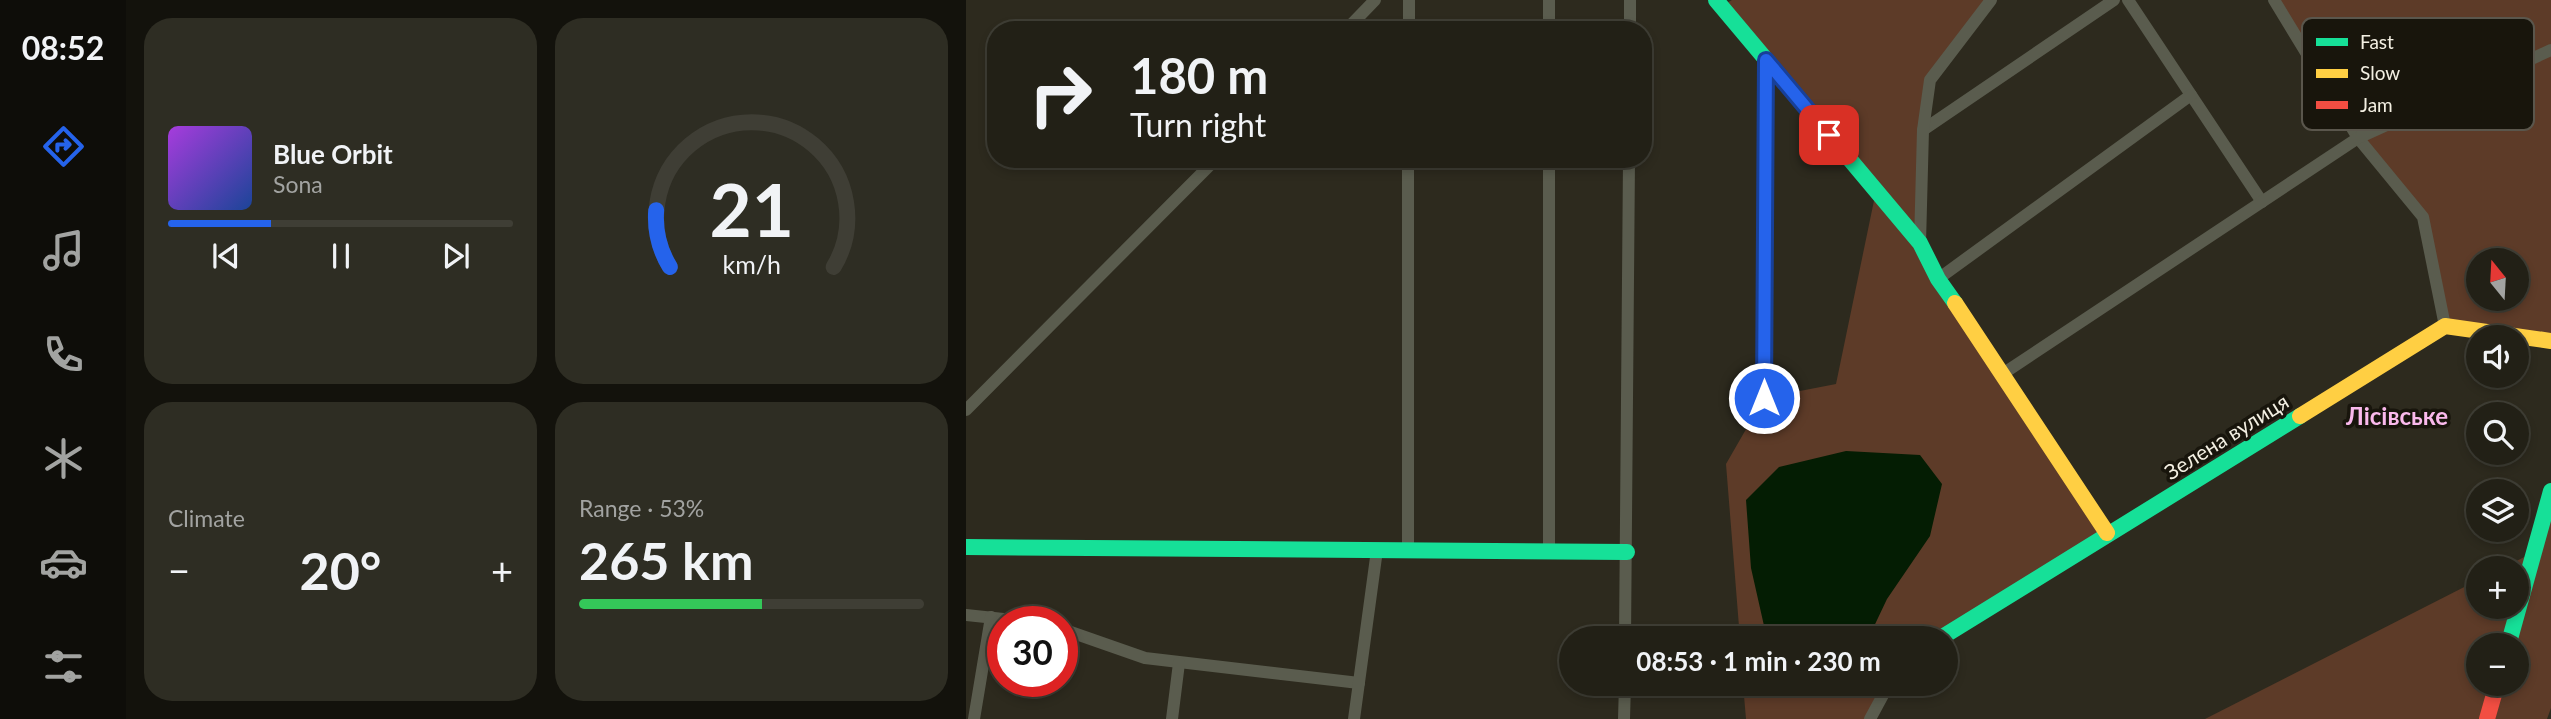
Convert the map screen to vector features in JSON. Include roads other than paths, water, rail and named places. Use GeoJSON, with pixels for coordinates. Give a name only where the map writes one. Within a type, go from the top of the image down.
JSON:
{"type":"FeatureCollection","features":[{"type":"Feature","properties":{"kind":"street"},"geometry":{"type":"LineString","coordinates":[[1355,21],[1375,0]]}},
{"type":"Feature","properties":{"kind":"street"},"geometry":{"type":"LineString","coordinates":[[1409,0],[1409,21]]}},
{"type":"Feature","properties":{"kind":"street"},"geometry":{"type":"LineString","coordinates":[[1549,0],[1549,21]]}},
{"type":"Feature","properties":{"kind":"street"},"geometry":{"type":"LineString","coordinates":[[1630,0],[1630,21]]}},
{"type":"Feature","properties":{"kind":"street"},"geometry":{"type":"LineString","coordinates":[[1716,0],[1920,243],[1938,279],[2004,373],[2107,533]]}},
{"type":"Feature","properties":{"kind":"street"},"geometry":{"type":"LineString","coordinates":[[1920,243],[1923,130],[1930,80],[1991,0]]}},
{"type":"Feature","properties":{"kind":"street"},"geometry":{"type":"LineString","coordinates":[[1923,130],[2114,0]]}},
{"type":"Feature","properties":{"kind":"street"},"geometry":{"type":"LineString","coordinates":[[2128,0],[2262,202]]}},
{"type":"Feature","properties":{"kind":"street"},"geometry":{"type":"LineString","coordinates":[[2274,0],[2302,46]]}},
{"type":"Feature","properties":{"kind":"street"},"geometry":{"type":"LineString","coordinates":[[2534,58],[2551,50]]}},
{"type":"Feature","properties":{"kind":"street"},"geometry":{"type":"LineString","coordinates":[[1764,398],[1766,60]]}},
{"type":"Feature","properties":{"kind":"street"},"geometry":{"type":"LineString","coordinates":[[1938,279],[2191,95]]}},
{"type":"Feature","properties":{"kind":"street"},"geometry":{"type":"LineString","coordinates":[[2353,130],[2423,217],[2445,326],[2551,341]]}},
{"type":"Feature","properties":{"kind":"street"},"geometry":{"type":"LineString","coordinates":[[2004,373],[2358,138],[2376,130]]}},
{"type":"Feature","properties":{"kind":"street"},"geometry":{"type":"LineString","coordinates":[[966,410],[1207,168]]}},
{"type":"Feature","properties":{"kind":"street"},"geometry":{"type":"LineString","coordinates":[[1408,168],[1408,550]]}},
{"type":"Feature","properties":{"kind":"street"},"geometry":{"type":"LineString","coordinates":[[1549,168],[1549,551]]}},
{"type":"Feature","properties":{"kind":"street"},"geometry":{"type":"LineString","coordinates":[[1625,626],[1629,168]]}},
{"type":"Feature","properties":{"kind":"street","name":"Зелена вулиця"},"geometry":{"type":"LineString","coordinates":[[1958,627],[2445,326]]}},
{"type":"Feature","properties":{"kind":"street"},"geometry":{"type":"LineString","coordinates":[[2512,633],[2551,491]]}},
{"type":"Feature","properties":{"kind":"street"},"geometry":{"type":"LineString","coordinates":[[966,547],[1627,552]]}},
{"type":"Feature","properties":{"kind":"street"},"geometry":{"type":"LineString","coordinates":[[1354,719],[1377,550]]}},
{"type":"Feature","properties":{"kind":"street"},"geometry":{"type":"LineString","coordinates":[[966,615],[987,617]]}},
{"type":"Feature","properties":{"kind":"street"},"geometry":{"type":"LineString","coordinates":[[1078,635],[1145,658],[1359,682]]}},
{"type":"Feature","properties":{"kind":"street"},"geometry":{"type":"LineString","coordinates":[[974,719],[987,641]]}},
{"type":"Feature","properties":{"kind":"street"},"geometry":{"type":"LineString","coordinates":[[1171,719],[1179,663]]}},
{"type":"Feature","properties":{"kind":"street"},"geometry":{"type":"LineString","coordinates":[[1624,719],[1625,696]]}},
{"type":"Feature","properties":{"kind":"street"},"geometry":{"type":"LineString","coordinates":[[1870,719],[1882,696]]}},
{"type":"Feature","properties":{"kind":"street"},"geometry":{"type":"LineString","coordinates":[[2487,719],[2494,696]]}},
{"type":"Feature","properties":{"kind":"district","name":"Лісівське"},"geometry":{"type":"Point","coordinates":[2397,415]}}]}
